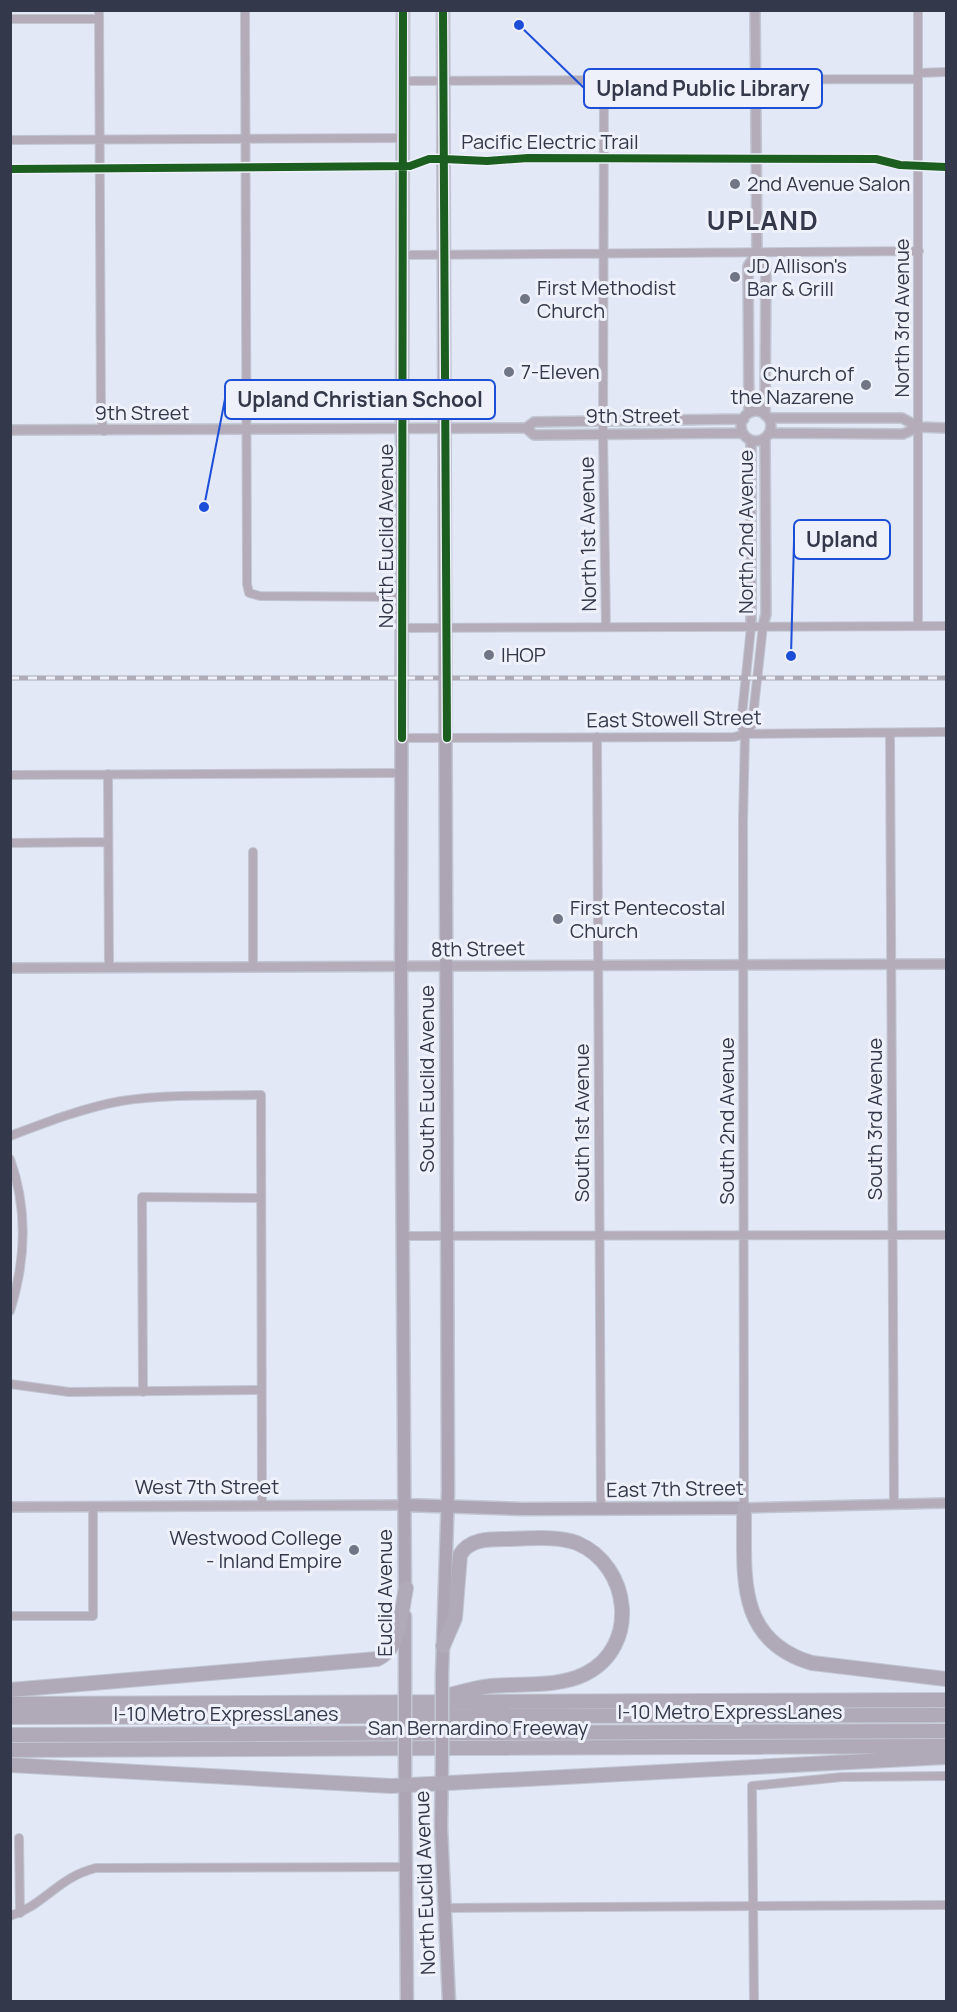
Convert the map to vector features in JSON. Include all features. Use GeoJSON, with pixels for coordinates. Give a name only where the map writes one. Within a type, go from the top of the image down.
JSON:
{"type":"FeatureCollection","features":[{"type":"Feature","properties":{"kind":"highway"},"geometry":{"type":"LineString","coordinates":[[744,1508],[748,1605],[761,1630],[778,1647],[812,1663],[946,1679]]}},
{"type":"Feature","properties":{"kind":"highway"},"geometry":{"type":"LineString","coordinates":[[416,1702],[489,1686],[571,1679],[594,1669],[609,1655],[619,1635],[622,1615],[618,1586],[600,1558],[574,1542],[531,1539],[478,1541],[466,1547],[460,1555],[455,1618],[443,1646]]}},
{"type":"Feature","properties":{"kind":"highway"},"geometry":{"type":"LineString","coordinates":[[10,1690],[377,1659],[387,1654],[396,1634],[406,1588]]}},
{"type":"Feature","properties":{"kind":"highway","name":"San Bernardino Freeway"},"geometry":{"type":"LineString","coordinates":[[10,1704],[946,1700]]}},
{"type":"Feature","properties":{"kind":"highway","name":"I-10 Metro ExpressLanes"},"geometry":{"type":"LineString","coordinates":[[10,1717],[946,1715]]}},
{"type":"Feature","properties":{"kind":"highway","name":"I-10 Metro ExpressLanes"},"geometry":{"type":"LineString","coordinates":[[10,1735],[946,1731]]}},
{"type":"Feature","properties":{"kind":"highway","name":"San Bernardino Freeway"},"geometry":{"type":"LineString","coordinates":[[10,1750],[946,1746]]}},
{"type":"Feature","properties":{"kind":"highway"},"geometry":{"type":"LineString","coordinates":[[10,1765],[405,1786],[946,1757]]}},
{"type":"Feature","properties":{"kind":"main road","name":"North Euclid Avenue"},"geometry":{"type":"LineString","coordinates":[[402,738],[405,255],[403,10]]}},
{"type":"Feature","properties":{"kind":"main road"},"geometry":{"type":"LineString","coordinates":[[443,10],[447,738]]}},
{"type":"Feature","properties":{"kind":"main road","name":"South Euclid Avenue"},"geometry":{"type":"LineString","coordinates":[[402,738],[401,967],[405,1420]]}},
{"type":"Feature","properties":{"kind":"main road","name":"South Euclid Avenue"},"geometry":{"type":"LineString","coordinates":[[447,738],[447,1508]]}},
{"type":"Feature","properties":{"kind":"main road","name":"Euclid Avenue"},"geometry":{"type":"LineString","coordinates":[[405,1420],[405,1766]]}},
{"type":"Feature","properties":{"kind":"main road","name":"East 7th Street"},"geometry":{"type":"LineString","coordinates":[[405,1505],[447,1508],[601,1510],[744,1508]]}},
{"type":"Feature","properties":{"kind":"main road"},"geometry":{"type":"LineString","coordinates":[[443,1646],[447,1508]]}},
{"type":"Feature","properties":{"kind":"main road","name":"North Euclid Avenue"},"geometry":{"type":"LineString","coordinates":[[443,1646],[441,1785],[449,2001]]}},
{"type":"Feature","properties":{"kind":"main road","name":"North Euclid Avenue"},"geometry":{"type":"LineString","coordinates":[[405,1766],[407,2001]]}},
{"type":"Feature","properties":{"kind":"street"},"geometry":{"type":"LineString","coordinates":[[245,10],[247,584],[249,593],[272,596],[402,597]]}},
{"type":"Feature","properties":{"kind":"street"},"geometry":{"type":"LineString","coordinates":[[755,10],[757,253],[748,266],[747,437],[903,435],[919,427]]}},
{"type":"Feature","properties":{"kind":"street","name":"North 3rd Avenue"},"geometry":{"type":"LineString","coordinates":[[918,10],[918,626]]}},
{"type":"Feature","properties":{"kind":"street"},"geometry":{"type":"LineString","coordinates":[[10,19],[99,15],[101,417],[104,431]]}},
{"type":"Feature","properties":{"kind":"street"},"geometry":{"type":"LineString","coordinates":[[404,81],[756,79],[918,76],[946,72]]}},
{"type":"Feature","properties":{"kind":"street","name":"North 1st Avenue"},"geometry":{"type":"LineString","coordinates":[[604,80],[603,435],[606,627]]}},
{"type":"Feature","properties":{"kind":"street"},"geometry":{"type":"LineString","coordinates":[[10,140],[404,138]]}},
{"type":"Feature","properties":{"kind":"street"},"geometry":{"type":"LineString","coordinates":[[405,255],[919,251]]}},
{"type":"Feature","properties":{"kind":"street"},"geometry":{"type":"LineString","coordinates":[[757,253],[766,265],[767,416],[771,427],[767,436]]}},
{"type":"Feature","properties":{"kind":"street"},"geometry":{"type":"LineString","coordinates":[[746,416],[758,412],[767,416],[902,418],[919,427],[946,428]]}},
{"type":"Feature","properties":{"kind":"street","name":"9th Street"},"geometry":{"type":"LineString","coordinates":[[10,430],[246,431],[526,428],[534,422],[746,416]]}},
{"type":"Feature","properties":{"kind":"street","name":"9th Street"},"geometry":{"type":"LineString","coordinates":[[526,428],[534,435],[747,437]]}},
{"type":"Feature","properties":{"kind":"street","name":"North 2nd Avenue"},"geometry":{"type":"LineString","coordinates":[[763,626],[766,614],[767,436]]}},
{"type":"Feature","properties":{"kind":"street","name":"North 2nd Avenue"},"geometry":{"type":"LineString","coordinates":[[747,437],[751,627]]}},
{"type":"Feature","properties":{"kind":"street","name":"South 2nd Avenue"},"geometry":{"type":"LineString","coordinates":[[745,734],[752,725],[763,626]]}},
{"type":"Feature","properties":{"kind":"street"},"geometry":{"type":"LineString","coordinates":[[402,628],[946,626]]}},
{"type":"Feature","properties":{"kind":"street","name":"South 2nd Avenue"},"geometry":{"type":"LineString","coordinates":[[744,1508],[745,734],[741,724],[751,627]]}},
{"type":"Feature","properties":{"kind":"street","name":"East Stowell Street"},"geometry":{"type":"LineString","coordinates":[[402,738],[734,737],[745,734],[946,732]]}},
{"type":"Feature","properties":{"kind":"street","name":"South 3rd Avenue"},"geometry":{"type":"LineString","coordinates":[[890,733],[894,1504]]}},
{"type":"Feature","properties":{"kind":"street","name":"South 1st Avenue"},"geometry":{"type":"LineString","coordinates":[[597,737],[601,1510]]}},
{"type":"Feature","properties":{"kind":"street"},"geometry":{"type":"LineString","coordinates":[[10,775],[401,773]]}},
{"type":"Feature","properties":{"kind":"street"},"geometry":{"type":"LineString","coordinates":[[108,774],[109,967]]}},
{"type":"Feature","properties":{"kind":"street"},"geometry":{"type":"LineString","coordinates":[[10,843],[108,842]]}},
{"type":"Feature","properties":{"kind":"street"},"geometry":{"type":"LineString","coordinates":[[253,852],[254,967]]}},
{"type":"Feature","properties":{"kind":"street","name":"8th Street"},"geometry":{"type":"LineString","coordinates":[[10,968],[946,964]]}},
{"type":"Feature","properties":{"kind":"street"},"geometry":{"type":"LineString","coordinates":[[10,1136],[69,1114],[121,1101],[166,1096],[261,1095],[262,1505]]}},
{"type":"Feature","properties":{"kind":"street"},"geometry":{"type":"LineString","coordinates":[[10,1159],[18,1181],[24,1222],[22,1263],[10,1311]]}},
{"type":"Feature","properties":{"kind":"street"},"geometry":{"type":"LineString","coordinates":[[143,1392],[142,1197],[261,1198]]}},
{"type":"Feature","properties":{"kind":"street"},"geometry":{"type":"LineString","coordinates":[[404,1236],[946,1235]]}},
{"type":"Feature","properties":{"kind":"street"},"geometry":{"type":"LineString","coordinates":[[10,1384],[69,1392],[261,1390]]}},
{"type":"Feature","properties":{"kind":"street","name":"East 7th Street"},"geometry":{"type":"LineString","coordinates":[[744,1508],[946,1503]]}},
{"type":"Feature","properties":{"kind":"street","name":"West 7th Street"},"geometry":{"type":"LineString","coordinates":[[10,1507],[405,1505]]}},
{"type":"Feature","properties":{"kind":"street"},"geometry":{"type":"LineString","coordinates":[[10,1616],[93,1616],[93,1506]]}},
{"type":"Feature","properties":{"kind":"street"},"geometry":{"type":"LineString","coordinates":[[754,2001],[752,1786],[842,1777],[946,1776]]}},
{"type":"Feature","properties":{"kind":"street"},"geometry":{"type":"LineString","coordinates":[[19,1838],[20,1913]]}},
{"type":"Feature","properties":{"kind":"street"},"geometry":{"type":"LineString","coordinates":[[10,1916],[33,1906],[67,1878],[96,1868],[406,1867]]}},
{"type":"Feature","properties":{"kind":"street"},"geometry":{"type":"LineString","coordinates":[[445,1908],[946,1905]]}},
{"type":"Feature","properties":{"kind":"railway"},"geometry":{"type":"LineString","coordinates":[[10,678],[946,678]]}},
{"type":"Feature","properties":{"kind":"cycle path"},"geometry":{"type":"LineString","coordinates":[[402,738],[403,10]]}},
{"type":"Feature","properties":{"kind":"cycle path"},"geometry":{"type":"LineString","coordinates":[[443,10],[447,738]]}},
{"type":"Feature","properties":{"kind":"cycle path","name":"Pacific Electric Trail"},"geometry":{"type":"LineString","coordinates":[[10,169],[410,166],[429,159],[487,161],[528,158],[876,159],[900,165],[946,167]]}},
{"type":"Feature","properties":{"kind":"place","name":"Upland Public Library"},"geometry":{"type":"Point","coordinates":[519,25]}},
{"type":"Feature","properties":{"kind":"place","name":"2nd Avenue Salon"},"geometry":{"type":"Point","coordinates":[735,184]}},
{"type":"Feature","properties":{"kind":"place","name":"JD Allison's Bar & Grill"},"geometry":{"type":"Point","coordinates":[735,277]}},
{"type":"Feature","properties":{"kind":"place","name":"First Methodist Church"},"geometry":{"type":"Point","coordinates":[525,299]}},
{"type":"Feature","properties":{"kind":"place","name":"7-Eleven"},"geometry":{"type":"Point","coordinates":[509,372]}},
{"type":"Feature","properties":{"kind":"place","name":"Church of the Nazarene"},"geometry":{"type":"Point","coordinates":[866,385]}},
{"type":"Feature","properties":{"kind":"place","name":"Upland Christian School"},"geometry":{"type":"Point","coordinates":[204,507]}},
{"type":"Feature","properties":{"kind":"place","name":"IHOP"},"geometry":{"type":"Point","coordinates":[489,655]}},
{"type":"Feature","properties":{"kind":"place","name":"Upland"},"geometry":{"type":"Point","coordinates":[791,656]}},
{"type":"Feature","properties":{"kind":"place","name":"First Pentecostal Church"},"geometry":{"type":"Point","coordinates":[558,919]}},
{"type":"Feature","properties":{"kind":"place","name":"Westwood College - Inland Empire"},"geometry":{"type":"Point","coordinates":[354,1550]}},
{"type":"Feature","properties":{"kind":"district","name":"UPLAND"},"geometry":{"type":"Point","coordinates":[763,221]}}]}
